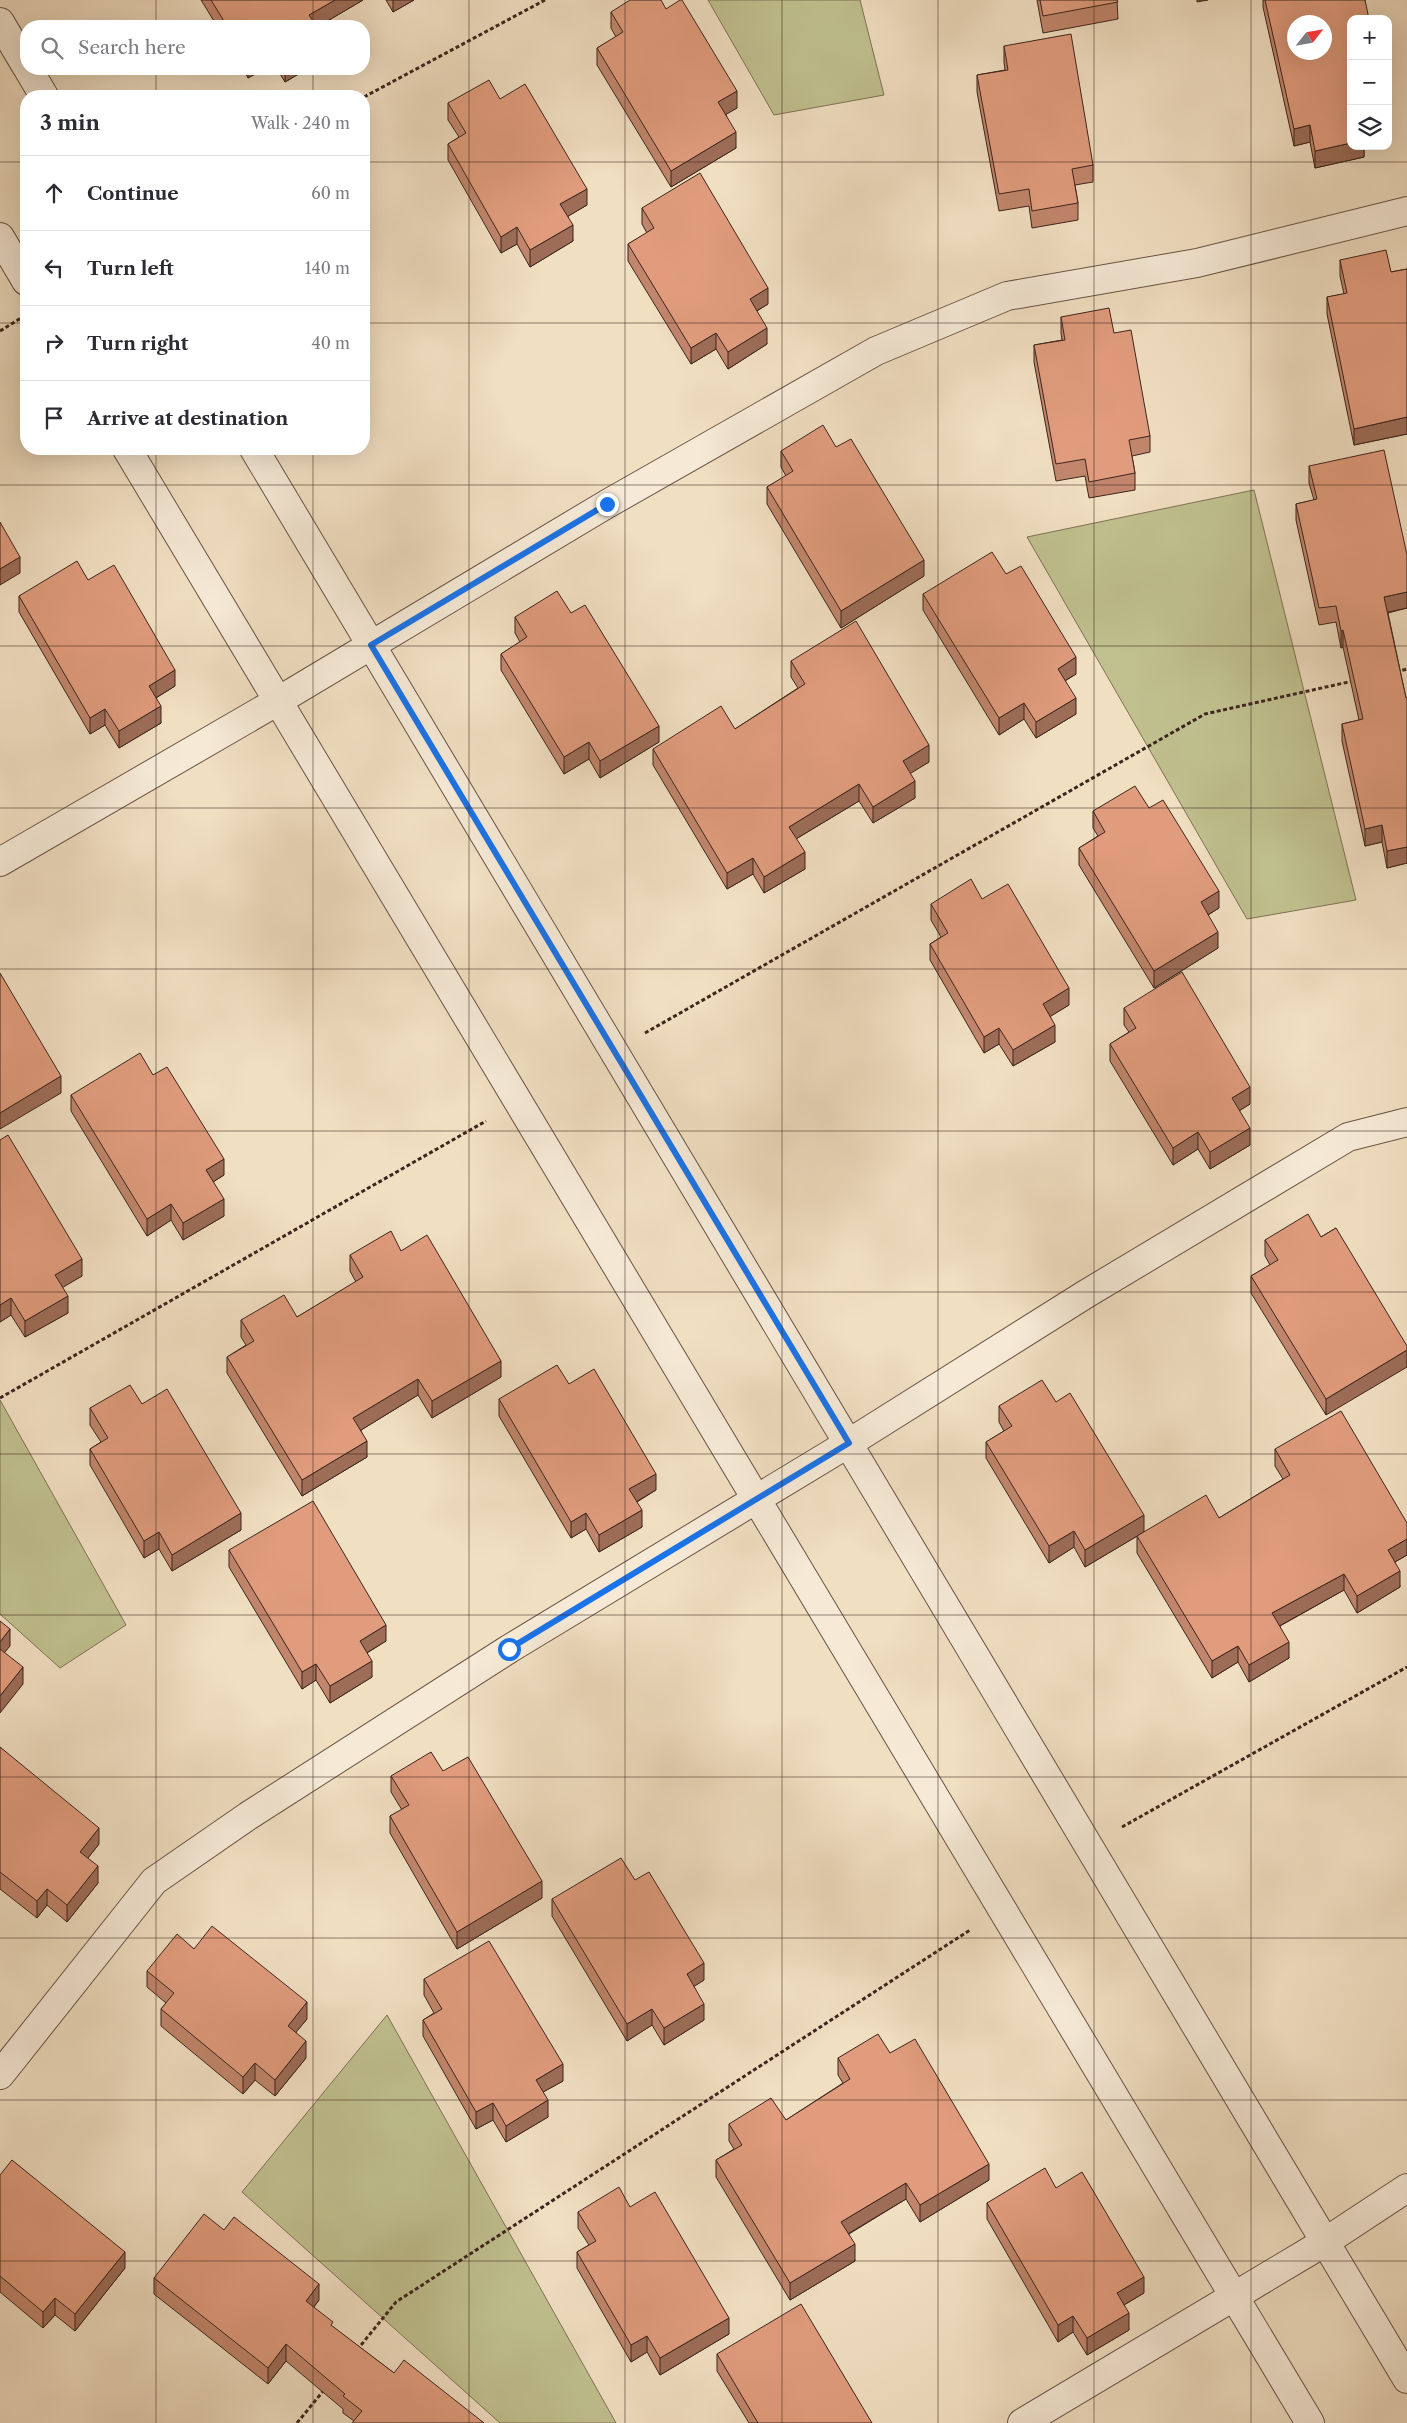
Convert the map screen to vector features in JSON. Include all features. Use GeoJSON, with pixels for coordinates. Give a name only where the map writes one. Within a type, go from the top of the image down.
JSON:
{"type":"FeatureCollection","features":[{"type":"Feature","properties":{"kind":"street"},"geometry":{"type":"LineString","coordinates":[[0,22],[20,56]]}},
{"type":"Feature","properties":{"kind":"street"},"geometry":{"type":"LineString","coordinates":[[31,75],[40,90]]}},
{"type":"Feature","properties":{"kind":"street"},"geometry":{"type":"LineString","coordinates":[[0,862],[278,701],[607,504],[876,351],[1007,296],[1197,263],[1407,211]]}},
{"type":"Feature","properties":{"kind":"street"},"geometry":{"type":"LineString","coordinates":[[0,237],[20,270]]}},
{"type":"Feature","properties":{"kind":"street"},"geometry":{"type":"LineString","coordinates":[[131,455],[1310,2423]]}},
{"type":"Feature","properties":{"kind":"street"},"geometry":{"type":"LineString","coordinates":[[258,455],[1407,2379]]}},
{"type":"Feature","properties":{"kind":"street"},"geometry":{"type":"LineString","coordinates":[[0,2075],[154,1881],[248,1816],[500,1654],[849,1443],[1086,1294],[1348,1136],[1407,1122]]}},
{"type":"Feature","properties":{"kind":"street"},"geometry":{"type":"LineString","coordinates":[[1022,2423],[1325,2242],[1407,2188]]}},
{"type":"Feature","properties":{"kind":"path"},"geometry":{"type":"LineString","coordinates":[[370,94],[545,0]]}},
{"type":"Feature","properties":{"kind":"path"},"geometry":{"type":"LineString","coordinates":[[0,331],[20,318]]}},
{"type":"Feature","properties":{"kind":"path"},"geometry":{"type":"LineString","coordinates":[[1388,674],[1407,669]]}},
{"type":"Feature","properties":{"kind":"path"},"geometry":{"type":"LineString","coordinates":[[614,1051],[1205,714],[1359,680]]}},
{"type":"Feature","properties":{"kind":"path"},"geometry":{"type":"LineString","coordinates":[[0,1398],[519,1103]]}},
{"type":"Feature","properties":{"kind":"path"},"geometry":{"type":"LineString","coordinates":[[1089,1846],[1407,1667]]}},
{"type":"Feature","properties":{"kind":"path"},"geometry":{"type":"LineString","coordinates":[[353,2355],[396,2302],[1002,1909]]}},
{"type":"Feature","properties":{"kind":"path"},"geometry":{"type":"LineString","coordinates":[[297,2423],[328,2385]]}},
{"type":"Feature","properties":{"kind":"green space"},"geometry":{"type":"Polygon","coordinates":[[[708,0],[860,0],[884,95],[774,115],[708,0]]]}},
{"type":"Feature","properties":{"kind":"green space"},"geometry":{"type":"Polygon","coordinates":[[[1254,490],[1356,900],[1247,919],[1027,537],[1254,490]]]}},
{"type":"Feature","properties":{"kind":"green space"},"geometry":{"type":"Polygon","coordinates":[[[0,1400],[126,1625],[60,1668],[0,1614],[0,1400]]]}},
{"type":"Feature","properties":{"kind":"green space"},"geometry":{"type":"Polygon","coordinates":[[[387,2015],[616,2423],[500,2423],[242,2192],[387,2015]]]}},
{"type":"Feature","properties":{"kind":"building"},"geometry":{"type":"Polygon","coordinates":[[[211,0],[335,0],[309,15],[312,20],[223,20],[211,0]]]}},
{"type":"Feature","properties":{"kind":"building"},"geometry":{"type":"Polygon","coordinates":[[[630,0],[661,0],[666,9],[682,0],[737,91],[718,102],[736,132],[671,171],[597,48],[623,32],[611,12],[630,0]]]}},
{"type":"Feature","properties":{"kind":"building"},"geometry":{"type":"Polygon","coordinates":[[[1040,0],[1117,0],[1118,2],[1043,16],[1040,0]]]}},
{"type":"Feature","properties":{"kind":"building"},"geometry":{"type":"Polygon","coordinates":[[[1265,0],[1365,0],[1368,15],[1347,15],[1347,144],[1315,151],[1310,125],[1294,129],[1265,0]]]}},
{"type":"Feature","properties":{"kind":"building"},"geometry":{"type":"Polygon","coordinates":[[[1071,34],[1093,165],[1072,169],[1078,203],[1032,211],[1029,189],[999,194],[977,75],[1008,70],[1004,46],[1071,34]]]}},
{"type":"Feature","properties":{"kind":"building"},"geometry":{"type":"Polygon","coordinates":[[[489,80],[500,99],[525,84],[587,189],[560,204],[573,225],[530,250],[517,227],[501,237],[448,144],[466,133],[448,103],[489,80]]]}},
{"type":"Feature","properties":{"kind":"building"},"geometry":{"type":"Polygon","coordinates":[[[700,173],[768,288],[750,299],[767,328],[728,352],[716,333],[691,348],[628,244],[654,228],[642,208],[700,173]]]}},
{"type":"Feature","properties":{"kind":"building"},"geometry":{"type":"Polygon","coordinates":[[[1386,250],[1391,272],[1407,269],[1407,417],[1354,429],[1327,297],[1347,293],[1340,260],[1386,250]]]}},
{"type":"Feature","properties":{"kind":"building"},"geometry":{"type":"Polygon","coordinates":[[[1109,308],[1114,333],[1131,330],[1150,436],[1129,440],[1135,473],[1089,482],[1085,459],[1056,464],[1034,345],[1065,340],[1061,317],[1109,308]]]}},
{"type":"Feature","properties":{"kind":"building"},"geometry":{"type":"Polygon","coordinates":[[[823,425],[836,447],[851,439],[924,560],[841,611],[767,487],[793,471],[781,451],[823,425]]]}},
{"type":"Feature","properties":{"kind":"building"},"geometry":{"type":"Polygon","coordinates":[[[1384,450],[1407,555],[1407,592],[1384,597],[1407,698],[1407,847],[1387,851],[1382,825],[1365,829],[1342,724],[1363,719],[1336,606],[1319,608],[1296,504],[1317,499],[1309,466],[1384,450]]]}},
{"type":"Feature","properties":{"kind":"building"},"geometry":{"type":"Polygon","coordinates":[[[0,522],[20,557],[0,569],[0,522]]]}},
{"type":"Feature","properties":{"kind":"building"},"geometry":{"type":"Polygon","coordinates":[[[992,552],[1006,574],[1021,566],[1076,657],[1058,669],[1076,698],[1036,722],[1024,703],[999,718],[923,594],[992,552]]]}},
{"type":"Feature","properties":{"kind":"building"},"geometry":{"type":"Polygon","coordinates":[[[77,561],[88,580],[114,565],[175,670],[149,686],[161,706],[119,731],[105,709],[90,718],[19,596],[77,561]]]}},
{"type":"Feature","properties":{"kind":"building"},"geometry":{"type":"Polygon","coordinates":[[[557,591],[571,613],[585,605],[659,726],[600,761],[589,742],[564,757],[501,654],[527,637],[515,617],[557,591]]]}},
{"type":"Feature","properties":{"kind":"building"},"geometry":{"type":"Polygon","coordinates":[[[856,621],[929,745],[903,761],[915,781],[873,807],[859,784],[789,827],[805,852],[764,877],[753,858],[727,873],[653,749],[721,706],[735,729],[805,684],[791,661],[856,621]]]}},
{"type":"Feature","properties":{"kind":"building"},"geometry":{"type":"Polygon","coordinates":[[[1135,786],[1149,808],[1163,800],[1219,891],[1201,902],[1218,932],[1154,971],[1079,848],[1105,832],[1093,811],[1135,786]]]}},
{"type":"Feature","properties":{"kind":"building"},"geometry":{"type":"Polygon","coordinates":[[[971,879],[982,899],[1008,884],[1069,988],[1043,1004],[1055,1025],[1013,1050],[999,1028],[984,1037],[930,944],[948,933],[931,904],[971,879]]]}},
{"type":"Feature","properties":{"kind":"building"},"geometry":{"type":"Polygon","coordinates":[[[1182,972],[1250,1087],[1232,1098],[1250,1128],[1210,1152],[1198,1132],[1173,1148],[1110,1044],[1136,1028],[1124,1008],[1182,972]]]}},
{"type":"Feature","properties":{"kind":"building"},"geometry":{"type":"Polygon","coordinates":[[[0,973],[61,1076],[0,1113],[0,973]]]}},
{"type":"Feature","properties":{"kind":"building"},"geometry":{"type":"Polygon","coordinates":[[[140,1053],[153,1075],[167,1067],[224,1159],[206,1170],[224,1199],[183,1223],[171,1204],[147,1219],[71,1095],[140,1053]]]}},
{"type":"Feature","properties":{"kind":"building"},"geometry":{"type":"Polygon","coordinates":[[[8,1135],[82,1259],[55,1275],[68,1296],[25,1321],[11,1298],[0,1305],[0,1140],[8,1135]]]}},
{"type":"Feature","properties":{"kind":"building"},"geometry":{"type":"Polygon","coordinates":[[[1308,1214],[1321,1237],[1336,1228],[1407,1346],[1407,1350],[1326,1399],[1251,1276],[1278,1260],[1265,1240],[1308,1214]]]}},
{"type":"Feature","properties":{"kind":"building"},"geometry":{"type":"Polygon","coordinates":[[[391,1231],[401,1251],[427,1235],[501,1361],[432,1401],[418,1379],[353,1418],[367,1441],[302,1480],[227,1357],[254,1341],[241,1320],[284,1295],[297,1317],[363,1277],[350,1255],[391,1231]]]}},
{"type":"Feature","properties":{"kind":"building"},"geometry":{"type":"Polygon","coordinates":[[[557,1365],[569,1384],[594,1369],[656,1474],[629,1489],[642,1510],[599,1535],[586,1513],[571,1522],[499,1399],[557,1365]]]}},
{"type":"Feature","properties":{"kind":"building"},"geometry":{"type":"Polygon","coordinates":[[[1042,1380],[1056,1402],[1070,1393],[1144,1515],[1085,1550],[1074,1531],[1049,1546],[986,1442],[1012,1426],[999,1406],[1042,1380]]]}},
{"type":"Feature","properties":{"kind":"building"},"geometry":{"type":"Polygon","coordinates":[[[130,1385],[142,1404],[167,1389],[241,1513],[172,1555],[159,1532],[144,1541],[90,1449],[108,1438],[90,1408],[130,1385]]]}},
{"type":"Feature","properties":{"kind":"building"},"geometry":{"type":"Polygon","coordinates":[[[1341,1411],[1407,1523],[1407,1539],[1388,1550],[1400,1571],[1357,1596],[1344,1574],[1272,1613],[1289,1642],[1249,1665],[1238,1646],[1212,1661],[1137,1536],[1206,1495],[1219,1518],[1290,1475],[1275,1449],[1341,1411]]]}},
{"type":"Feature","properties":{"kind":"building"},"geometry":{"type":"Polygon","coordinates":[[[313,1501],[386,1625],[360,1641],[372,1661],[330,1686],[316,1664],[302,1672],[229,1550],[313,1501]]]}},
{"type":"Feature","properties":{"kind":"building"},"geometry":{"type":"Polygon","coordinates":[[[0,1621],[10,1629],[0,1642],[0,1621]]]}},
{"type":"Feature","properties":{"kind":"building"},"geometry":{"type":"Polygon","coordinates":[[[0,1649],[23,1667],[0,1696],[0,1649]]]}},
{"type":"Feature","properties":{"kind":"building"},"geometry":{"type":"Polygon","coordinates":[[[0,1747],[99,1828],[80,1852],[98,1866],[67,1905],[47,1889],[37,1901],[0,1872],[0,1747]]]}},
{"type":"Feature","properties":{"kind":"building"},"geometry":{"type":"Polygon","coordinates":[[[431,1752],[443,1771],[468,1757],[542,1881],[457,1932],[390,1816],[409,1805],[391,1776],[431,1752]]]}},
{"type":"Feature","properties":{"kind":"building"},"geometry":{"type":"Polygon","coordinates":[[[621,1858],[635,1880],[649,1872],[704,1963],[687,1974],[704,2004],[664,2028],[652,2009],[627,2024],[552,1899],[621,1858]]]}},
{"type":"Feature","properties":{"kind":"building"},"geometry":{"type":"Polygon","coordinates":[[[212,1926],[307,2002],[288,2026],[306,2041],[275,2080],[255,2063],[243,2077],[161,2009],[174,1993],[147,1971],[177,1934],[194,1949],[212,1926]]]}},
{"type":"Feature","properties":{"kind":"building"},"geometry":{"type":"Polygon","coordinates":[[[489,1941],[563,2064],[536,2080],[548,2100],[506,2126],[493,2103],[476,2112],[423,2020],[442,2009],[424,1979],[489,1941]]]}},
{"type":"Feature","properties":{"kind":"building"},"geometry":{"type":"Polygon","coordinates":[[[878,2034],[890,2053],[915,2039],[989,2164],[920,2205],[906,2183],[841,2222],[855,2244],[790,2283],[716,2160],[742,2145],[729,2124],[771,2098],[786,2120],[850,2079],[838,2058],[878,2034]]]}},
{"type":"Feature","properties":{"kind":"building"},"geometry":{"type":"Polygon","coordinates":[[[12,2160],[125,2252],[75,2314],[55,2298],[43,2312],[0,2276],[0,2175],[12,2160]]]}},
{"type":"Feature","properties":{"kind":"building"},"geometry":{"type":"Polygon","coordinates":[[[1045,2168],[1056,2188],[1082,2172],[1144,2277],[1117,2293],[1129,2313],[1087,2338],[1073,2316],[1058,2325],[987,2203],[1045,2168]]]}},
{"type":"Feature","properties":{"kind":"building"},"geometry":{"type":"Polygon","coordinates":[[[619,2187],[630,2207],[655,2192],[729,2318],[660,2358],[647,2336],[631,2345],[577,2252],[596,2241],[578,2212],[619,2187]]]}},
{"type":"Feature","properties":{"kind":"building"},"geometry":{"type":"Polygon","coordinates":[[[204,2214],[224,2230],[234,2217],[319,2284],[306,2301],[333,2322],[331,2325],[394,2373],[404,2360],[484,2423],[352,2423],[362,2411],[343,2396],[345,2394],[286,2344],[268,2368],[154,2278],[204,2214]]]}},
{"type":"Feature","properties":{"kind":"building"},"geometry":{"type":"Polygon","coordinates":[[[801,2304],[872,2423],[758,2423],[717,2354],[801,2304]]]}},
{"type":"Feature","properties":{"kind":"route"},"geometry":{"type":"LineString","coordinates":[[509,1649],[849,1443],[371,645],[607,504]]}}]}
